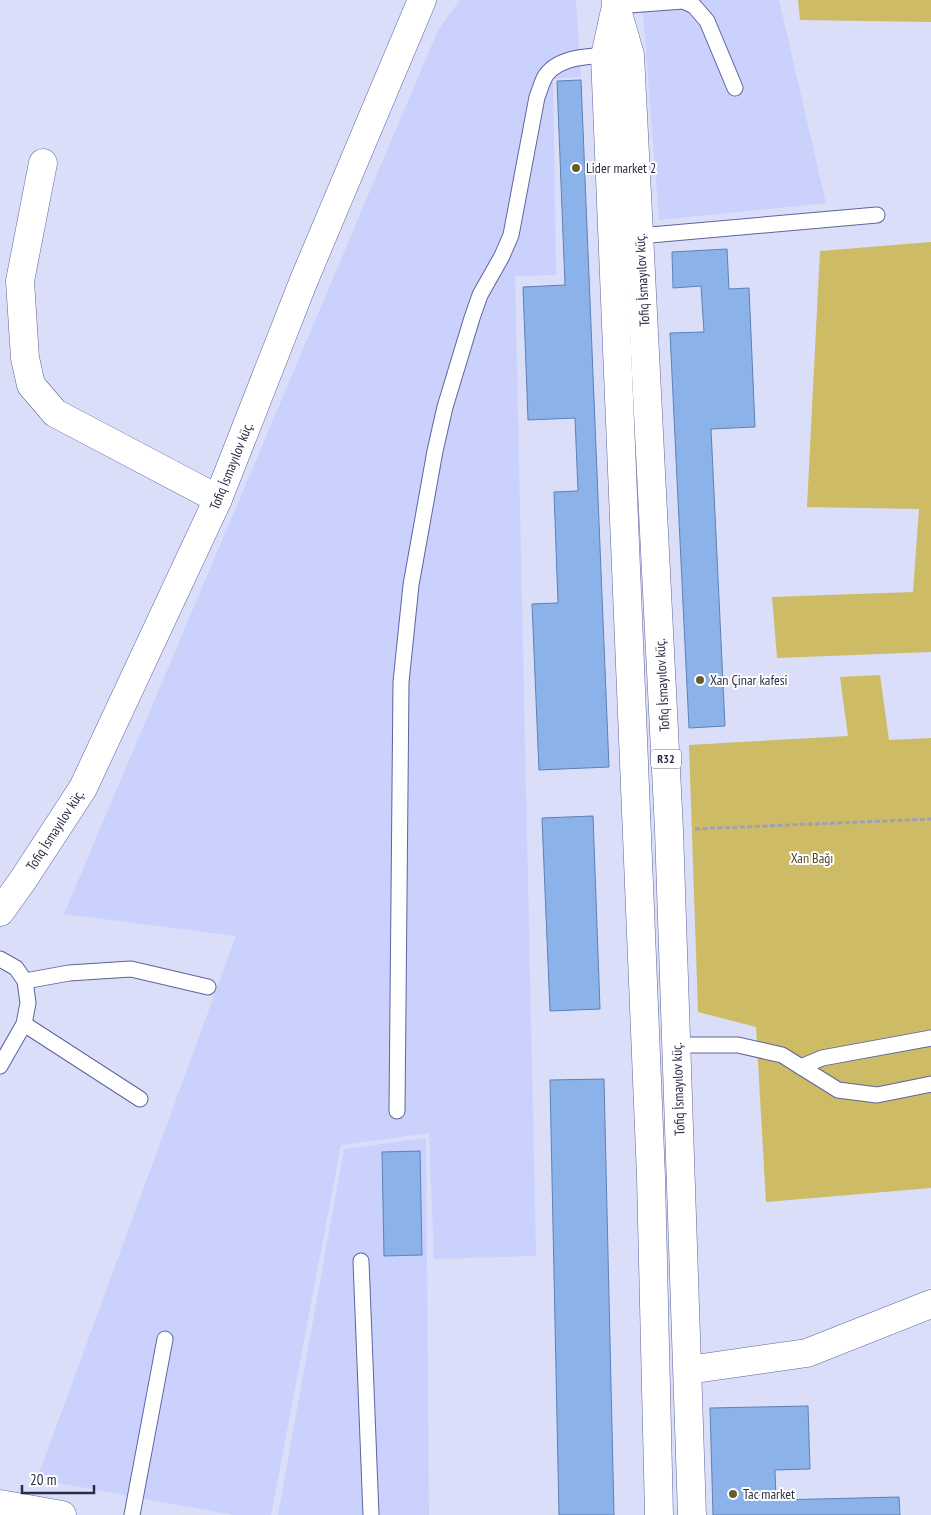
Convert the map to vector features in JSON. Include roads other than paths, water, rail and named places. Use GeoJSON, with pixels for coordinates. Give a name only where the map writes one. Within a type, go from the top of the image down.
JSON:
{"type":"FeatureCollection","features":[{"type":"Feature","properties":{"kind":"main road","name":"Tofiq İsmayılov küç."},"geometry":{"type":"LineString","coordinates":[[0,912],[83,788],[218,499],[304,280],[419,1]]}},
{"type":"Feature","properties":{"kind":"main road","name":"Tofiq İsmayılov küç."},"geometry":{"type":"LineString","coordinates":[[616,3],[618,55],[640,236],[669,830],[692,1515]]}},
{"type":"Feature","properties":{"kind":"main road","name":"R32"},"geometry":{"type":"LineString","coordinates":[[618,55],[659,1515]]}},
{"type":"Feature","properties":{"kind":"main road"},"geometry":{"type":"LineString","coordinates":[[43,163],[20,281],[25,358],[31,385],[55,413],[218,499]]}},
{"type":"Feature","properties":{"kind":"main road"},"geometry":{"type":"LineString","coordinates":[[688,1370],[807,1353],[931,1304]]}},
{"type":"Feature","properties":{"kind":"main road"},"geometry":{"type":"LineString","coordinates":[[0,1504],[62,1515]]}},
{"type":"Feature","properties":{"kind":"lane"},"geometry":{"type":"LineString","coordinates":[[616,3],[683,1],[694,6],[707,20],[735,88]]}},
{"type":"Feature","properties":{"kind":"lane"},"geometry":{"type":"LineString","coordinates":[[397,1111],[400,682],[411,585],[435,451],[445,406],[480,295],[502,256],[511,235],[537,97],[546,75],[558,64],[578,58],[618,55]]}},
{"type":"Feature","properties":{"kind":"lane"},"geometry":{"type":"LineString","coordinates":[[640,236],[877,215]]}},
{"type":"Feature","properties":{"kind":"lane"},"geometry":{"type":"LineString","coordinates":[[0,959],[16,968],[25,981],[28,1003],[24,1024],[0,1066]]}},
{"type":"Feature","properties":{"kind":"lane"},"geometry":{"type":"LineString","coordinates":[[25,981],[69,973],[131,969],[208,987]]}},
{"type":"Feature","properties":{"kind":"lane"},"geometry":{"type":"LineString","coordinates":[[24,1024],[140,1099]]}},
{"type":"Feature","properties":{"kind":"lane"},"geometry":{"type":"LineString","coordinates":[[801,1067],[822,1058],[931,1038]]}},
{"type":"Feature","properties":{"kind":"lane"},"geometry":{"type":"LineString","coordinates":[[677,1045],[738,1045],[782,1055],[838,1090],[877,1095],[931,1084]]}},
{"type":"Feature","properties":{"kind":"lane"},"geometry":{"type":"LineString","coordinates":[[361,1261],[371,1515]]}},
{"type":"Feature","properties":{"kind":"lane"},"geometry":{"type":"LineString","coordinates":[[132,1515],[165,1340]]}},
{"type":"Feature","properties":{"kind":"place","name":"Lider market 2"},"geometry":{"type":"Point","coordinates":[576,168]}},
{"type":"Feature","properties":{"kind":"place","name":"Xan Çinar kafesi"},"geometry":{"type":"Point","coordinates":[700,680]}},
{"type":"Feature","properties":{"kind":"place","name":"Tac market"},"geometry":{"type":"Point","coordinates":[733,1494]}},
{"type":"Feature","properties":{"kind":"park label","name":"Xan Bağı"},"geometry":{"type":"Point","coordinates":[812,858]}}]}
